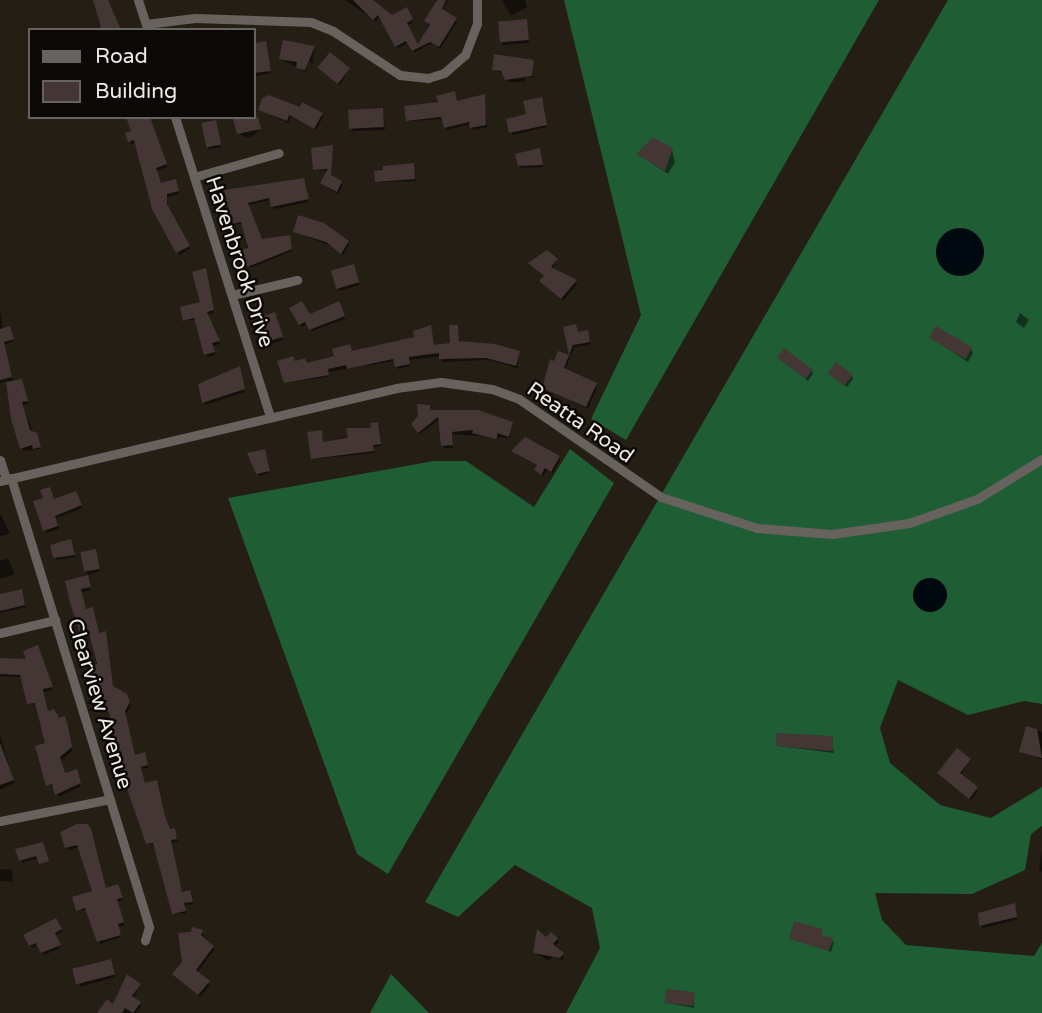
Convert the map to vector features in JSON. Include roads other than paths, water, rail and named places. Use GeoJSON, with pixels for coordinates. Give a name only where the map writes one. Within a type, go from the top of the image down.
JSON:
{"type":"FeatureCollection","features":[{"type":"Feature","properties":{"kind":"street"},"geometry":{"type":"LineString","coordinates":[[138,0],[147,27],[206,18],[311,22],[333,31],[400,75],[428,78],[444,73],[465,55],[477,24],[477,0]]}},
{"type":"Feature","properties":{"kind":"street","name":"Havenbrook Drive"},"geometry":{"type":"LineString","coordinates":[[176,119],[270,417]]}},
{"type":"Feature","properties":{"kind":"street"},"geometry":{"type":"LineString","coordinates":[[194,177],[279,153]]}},
{"type":"Feature","properties":{"kind":"street"},"geometry":{"type":"LineString","coordinates":[[232,295],[297,280]]}},
{"type":"Feature","properties":{"kind":"street","name":"Reatta Road"},"geometry":{"type":"LineString","coordinates":[[6,480],[417,384],[492,389],[543,413],[661,497],[738,523],[792,532],[871,531],[943,514],[1003,485],[1042,459]]}},
{"type":"Feature","properties":{"kind":"street","name":"Clearview Avenue"},"geometry":{"type":"LineString","coordinates":[[0,460],[55,620],[149,927],[145,940]]}},
{"type":"Feature","properties":{"kind":"street"},"geometry":{"type":"LineString","coordinates":[[0,633],[55,620]]}},
{"type":"Feature","properties":{"kind":"street"},"geometry":{"type":"LineString","coordinates":[[0,821],[110,799]]}}]}
